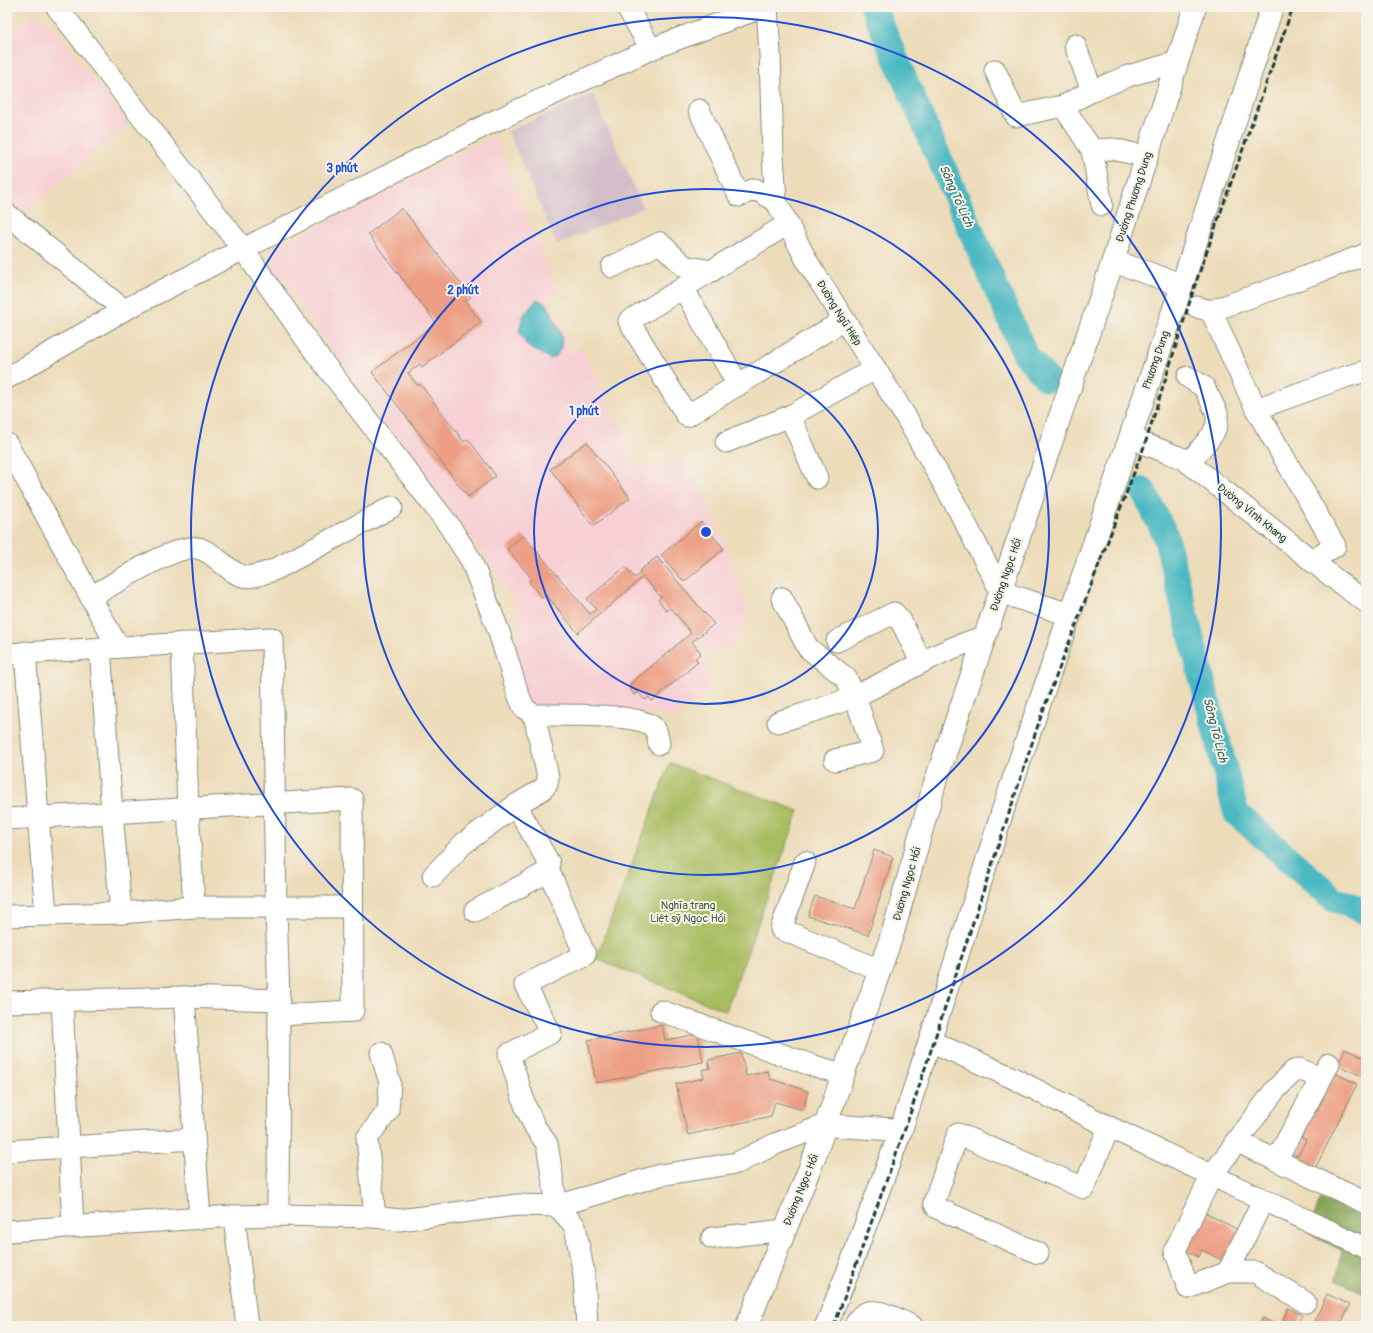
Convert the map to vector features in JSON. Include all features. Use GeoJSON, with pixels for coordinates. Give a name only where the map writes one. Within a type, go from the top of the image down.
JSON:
{"type":"FeatureCollection","features":[{"type":"Feature","properties":{"kind":"highway","name":"Đường Phương Dung"},"geometry":{"type":"LineString","coordinates":[[1071,386],[1195,7]]}},
{"type":"Feature","properties":{"kind":"highway"},"geometry":{"type":"LineString","coordinates":[[1113,261],[1182,285],[1272,7]]}},
{"type":"Feature","properties":{"kind":"highway","name":"Phương Dung"},"geometry":{"type":"LineString","coordinates":[[1070,615],[1182,285]]}},
{"type":"Feature","properties":{"kind":"highway","name":"Đường Ngọc Hồi"},"geometry":{"type":"LineString","coordinates":[[747,1326],[826,1125],[880,970],[893,932],[934,786],[1071,386]]}},
{"type":"Feature","properties":{"kind":"highway"},"geometry":{"type":"LineString","coordinates":[[826,1326],[901,1130],[1003,810],[1070,615],[1001,592]]}},
{"type":"Feature","properties":{"kind":"highway"},"geometry":{"type":"LineString","coordinates":[[826,1125],[901,1130]]}},
{"type":"Feature","properties":{"kind":"street"},"geometry":{"type":"LineString","coordinates":[[57,7],[243,249],[314,352],[448,524],[471,560],[499,632],[518,694],[524,708],[534,714],[622,717],[644,721],[653,726],[659,744]]}},
{"type":"Feature","properties":{"kind":"street"},"geometry":{"type":"LineString","coordinates":[[627,7],[651,49]]}},
{"type":"Feature","properties":{"kind":"street"},"geometry":{"type":"LineString","coordinates":[[7,378],[124,310],[486,125],[651,49],[763,7]]}},
{"type":"Feature","properties":{"kind":"street","name":"Đường Ngũ Hiệp"},"geometry":{"type":"LineString","coordinates":[[767,7],[776,201],[808,263],[906,417],[958,509],[1001,592]]}},
{"type":"Feature","properties":{"kind":"street"},"geometry":{"type":"LineString","coordinates":[[1074,45],[1092,91]]}},
{"type":"Feature","properties":{"kind":"street"},"geometry":{"type":"LineString","coordinates":[[995,70],[1016,116],[1063,106],[1092,91],[1128,76],[1177,62]]}},
{"type":"Feature","properties":{"kind":"street"},"geometry":{"type":"LineString","coordinates":[[1063,106],[1092,150],[1102,205]]}},
{"type":"Feature","properties":{"kind":"street"},"geometry":{"type":"LineString","coordinates":[[699,110],[739,196],[755,189],[776,201]]}},
{"type":"Feature","properties":{"kind":"street"},"geometry":{"type":"LineString","coordinates":[[1092,150],[1112,149],[1147,157]]}},
{"type":"Feature","properties":{"kind":"street"},"geometry":{"type":"LineString","coordinates":[[7,214],[124,310]]}},
{"type":"Feature","properties":{"kind":"street"},"geometry":{"type":"LineString","coordinates":[[788,224],[629,321],[686,416],[844,320]]}},
{"type":"Feature","properties":{"kind":"street"},"geometry":{"type":"LineString","coordinates":[[612,267],[660,243],[684,266],[712,271]]}},
{"type":"Feature","properties":{"kind":"street"},"geometry":{"type":"LineString","coordinates":[[1312,561],[1335,546],[1256,409],[1204,309],[1273,289],[1366,254]]}},
{"type":"Feature","properties":{"kind":"street"},"geometry":{"type":"LineString","coordinates":[[683,288],[738,385]]}},
{"type":"Feature","properties":{"kind":"street"},"geometry":{"type":"LineString","coordinates":[[726,442],[790,416],[875,369]]}},
{"type":"Feature","properties":{"kind":"street"},"geometry":{"type":"LineString","coordinates":[[1256,409],[1366,371]]}},
{"type":"Feature","properties":{"kind":"street"},"geometry":{"type":"LineString","coordinates":[[1188,377],[1204,387],[1217,413],[1217,424],[1213,434],[1189,463]]}},
{"type":"Feature","properties":{"kind":"street"},"geometry":{"type":"LineString","coordinates":[[790,416],[817,478]]}},
{"type":"Feature","properties":{"kind":"street","name":"Đường Vĩnh Khang"},"geometry":{"type":"LineString","coordinates":[[1131,436],[1145,444],[1184,459],[1366,602]]}},
{"type":"Feature","properties":{"kind":"street"},"geometry":{"type":"LineString","coordinates":[[7,444],[90,597],[109,647],[112,813],[121,913]]}},
{"type":"Feature","properties":{"kind":"street"},"geometry":{"type":"LineString","coordinates":[[90,597],[160,558],[183,549],[198,548],[211,554],[230,571],[242,577],[258,576],[276,569],[392,506]]}},
{"type":"Feature","properties":{"kind":"street"},"geometry":{"type":"LineString","coordinates":[[782,598],[808,648],[846,678],[855,696],[873,750],[835,760]]}},
{"type":"Feature","properties":{"kind":"street"},"geometry":{"type":"LineString","coordinates":[[838,641],[894,613],[902,621],[921,662]]}},
{"type":"Feature","properties":{"kind":"street"},"geometry":{"type":"LineString","coordinates":[[778,722],[855,696],[944,651],[971,640],[985,637]]}},
{"type":"Feature","properties":{"kind":"street"},"geometry":{"type":"LineString","coordinates":[[46,915],[38,818],[16,653],[272,638],[279,1008],[278,1215]]}},
{"type":"Feature","properties":{"kind":"street"},"geometry":{"type":"LineString","coordinates":[[182,643],[188,808],[194,907]]}},
{"type":"Feature","properties":{"kind":"street"},"geometry":{"type":"LineString","coordinates":[[433,876],[463,844],[516,805],[543,789],[548,784],[534,714]]}},
{"type":"Feature","properties":{"kind":"street"},"geometry":{"type":"LineString","coordinates":[[7,819],[352,798],[353,1011],[279,1008],[184,997],[7,1002]]}},
{"type":"Feature","properties":{"kind":"street"},"geometry":{"type":"LineString","coordinates":[[516,805],[549,863],[549,871],[585,955],[526,985],[551,1033],[509,1054],[526,1108],[535,1128],[547,1144],[557,1206],[575,1226],[584,1275],[586,1326]]}},
{"type":"Feature","properties":{"kind":"street"},"geometry":{"type":"LineString","coordinates":[[805,862],[781,928],[880,970]]}},
{"type":"Feature","properties":{"kind":"street"},"geometry":{"type":"LineString","coordinates":[[475,911],[549,871]]}},
{"type":"Feature","properties":{"kind":"street"},"geometry":{"type":"LineString","coordinates":[[7,916],[121,913],[194,907],[352,907]]}},
{"type":"Feature","properties":{"kind":"street"},"geometry":{"type":"LineString","coordinates":[[184,997],[200,1218]]}},
{"type":"Feature","properties":{"kind":"street"},"geometry":{"type":"LineString","coordinates":[[62,1000],[73,1227]]}},
{"type":"Feature","properties":{"kind":"street"},"geometry":{"type":"LineString","coordinates":[[661,1011],[811,1065],[844,1074]]}},
{"type":"Feature","properties":{"kind":"street"},"geometry":{"type":"LineString","coordinates":[[930,1041],[1013,1078],[1109,1127],[1366,1248]]}},
{"type":"Feature","properties":{"kind":"street"},"geometry":{"type":"LineString","coordinates":[[375,1218],[367,1138],[388,1111],[390,1083],[382,1053]]}},
{"type":"Feature","properties":{"kind":"street"},"geometry":{"type":"LineString","coordinates":[[1276,1160],[1324,1073],[1311,1074],[1299,1069],[1294,1071],[1276,1090],[1236,1141],[1212,1175],[1175,1250],[1188,1288],[1228,1272],[1255,1272],[1305,1302]]}},
{"type":"Feature","properties":{"kind":"street"},"geometry":{"type":"LineString","coordinates":[[7,1231],[234,1216],[278,1215],[399,1220],[517,1205],[557,1206],[660,1175],[737,1163],[775,1144],[826,1125]]}},
{"type":"Feature","properties":{"kind":"street"},"geometry":{"type":"LineString","coordinates":[[1038,1252],[935,1206],[934,1202],[958,1134],[1084,1188],[1109,1127]]}},
{"type":"Feature","properties":{"kind":"street"},"geometry":{"type":"LineString","coordinates":[[7,1151],[194,1139]]}},
{"type":"Feature","properties":{"kind":"street"},"geometry":{"type":"LineString","coordinates":[[1236,1141],[1366,1203]]}},
{"type":"Feature","properties":{"kind":"street"},"geometry":{"type":"LineString","coordinates":[[1228,1272],[1263,1200]]}},
{"type":"Feature","properties":{"kind":"street"},"geometry":{"type":"LineString","coordinates":[[234,1216],[247,1326]]}},
{"type":"Feature","properties":{"kind":"street"},"geometry":{"type":"LineString","coordinates":[[712,1238],[785,1230]]}},
{"type":"Feature","properties":{"kind":"street"},"geometry":{"type":"LineString","coordinates":[[854,1326],[860,1317],[866,1312],[877,1311],[912,1326]]}},
{"type":"Feature","properties":{"kind":"shaded area"},"geometry":{"type":"Polygon","coordinates":[[[33,15],[49,24],[129,123],[22,215],[7,203],[7,31],[33,15]]]}},
{"type":"Feature","properties":{"kind":"shaded area"},"geometry":{"type":"Polygon","coordinates":[[[593,94],[643,208],[557,245],[508,131],[593,94]]]}},
{"type":"Feature","properties":{"kind":"shaded area"},"geometry":{"type":"Polygon","coordinates":[[[495,136],[558,292],[549,296],[571,350],[581,347],[622,432],[632,462],[637,466],[652,466],[686,459],[726,545],[749,615],[736,637],[737,647],[704,655],[711,689],[677,716],[538,707],[522,697],[516,633],[522,621],[512,597],[485,556],[357,385],[271,265],[279,246],[495,136]]]}},
{"type":"Feature","properties":{"kind":"green space","name":"Nghĩa trang Liệt sỹ Ngọc Hồi"},"geometry":{"type":"Polygon","coordinates":[[[670,763],[799,811],[726,1011],[596,959],[670,763]]]}},
{"type":"Feature","properties":{"kind":"green space"},"geometry":{"type":"Polygon","coordinates":[[[1320,1199],[1366,1219],[1366,1294],[1336,1280],[1342,1251],[1309,1233],[1320,1199]]]}},
{"type":"Feature","properties":{"kind":"water"},"geometry":{"type":"Polygon","coordinates":[[[537,299],[548,305],[562,337],[561,347],[557,355],[551,359],[527,346],[519,331],[523,316],[537,299]]]}},
{"type":"Feature","properties":{"kind":"building"},"geometry":{"type":"Polygon","coordinates":[[[402,208],[471,297],[465,301],[481,322],[422,367],[420,364],[408,373],[418,386],[420,384],[464,442],[468,439],[496,476],[468,497],[372,372],[436,323],[368,234],[402,208]]]}},
{"type":"Feature","properties":{"kind":"building"},"geometry":{"type":"Polygon","coordinates":[[[587,442],[630,498],[593,526],[550,469],[587,442]]]}},
{"type":"Feature","properties":{"kind":"building"},"geometry":{"type":"Polygon","coordinates":[[[701,522],[724,549],[684,582],[661,555],[701,522]]]}},
{"type":"Feature","properties":{"kind":"building"},"geometry":{"type":"Polygon","coordinates":[[[523,535],[590,614],[596,609],[587,599],[625,567],[635,578],[641,573],[639,571],[657,557],[714,624],[692,642],[701,653],[695,658],[698,662],[652,701],[649,697],[645,700],[638,692],[634,695],[630,689],[630,684],[691,633],[671,608],[667,611],[658,600],[661,597],[643,577],[578,633],[546,595],[542,598],[529,582],[532,579],[507,549],[523,535]]]}},
{"type":"Feature","properties":{"kind":"building"},"geometry":{"type":"Polygon","coordinates":[[[874,850],[893,857],[868,935],[808,916],[815,896],[855,909],[874,850]]]}},
{"type":"Feature","properties":{"kind":"building"},"geometry":{"type":"Polygon","coordinates":[[[662,1025],[665,1040],[698,1034],[703,1062],[596,1083],[588,1040],[662,1025]]]}},
{"type":"Feature","properties":{"kind":"building"},"geometry":{"type":"Polygon","coordinates":[[[1345,1049],[1366,1059],[1366,1073],[1364,1077],[1338,1065],[1345,1049]]]}},
{"type":"Feature","properties":{"kind":"building"},"geometry":{"type":"Polygon","coordinates":[[[741,1053],[746,1076],[768,1071],[770,1079],[808,1091],[803,1110],[775,1102],[771,1116],[688,1135],[676,1084],[704,1078],[702,1070],[710,1068],[708,1060],[741,1053]]]}},
{"type":"Feature","properties":{"kind":"building"},"geometry":{"type":"Polygon","coordinates":[[[1331,1071],[1357,1084],[1308,1183],[1279,1169],[1288,1151],[1298,1156],[1306,1140],[1297,1135],[1311,1107],[1318,1110],[1325,1094],[1321,1092],[1331,1071]]]}},
{"type":"Feature","properties":{"kind":"building"},"geometry":{"type":"Polygon","coordinates":[[[1204,1212],[1240,1231],[1225,1262],[1202,1250],[1199,1257],[1185,1250],[1204,1212]]]}},
{"type":"Feature","properties":{"kind":"building"},"geometry":{"type":"Polygon","coordinates":[[[1327,1294],[1350,1305],[1340,1326],[1312,1326],[1327,1294]]]}},
{"type":"Feature","properties":{"kind":"building"},"geometry":{"type":"Polygon","coordinates":[[[1288,1308],[1302,1315],[1296,1326],[1283,1321],[1288,1308]]]}},
{"type":"Feature","properties":{"kind":"building"},"geometry":{"type":"Polygon","coordinates":[[[1263,1318],[1279,1326],[1259,1326],[1263,1318]]]}},
{"type":"Feature","properties":{"kind":"waterway","name":"Sông Tô Lịch"},"geometry":{"type":"LineString","coordinates":[[873,7],[1025,354],[1047,379]]}},
{"type":"Feature","properties":{"kind":"waterway","name":"Sông Tô Lịch"},"geometry":{"type":"LineString","coordinates":[[1143,490],[1165,534],[1236,813],[1333,898],[1366,912]]}},
{"type":"Feature","properties":{"kind":"railway"},"geometry":{"type":"LineString","coordinates":[[834,1326],[906,1126],[1041,716],[1145,444],[1195,285],[1293,7]]}}]}
